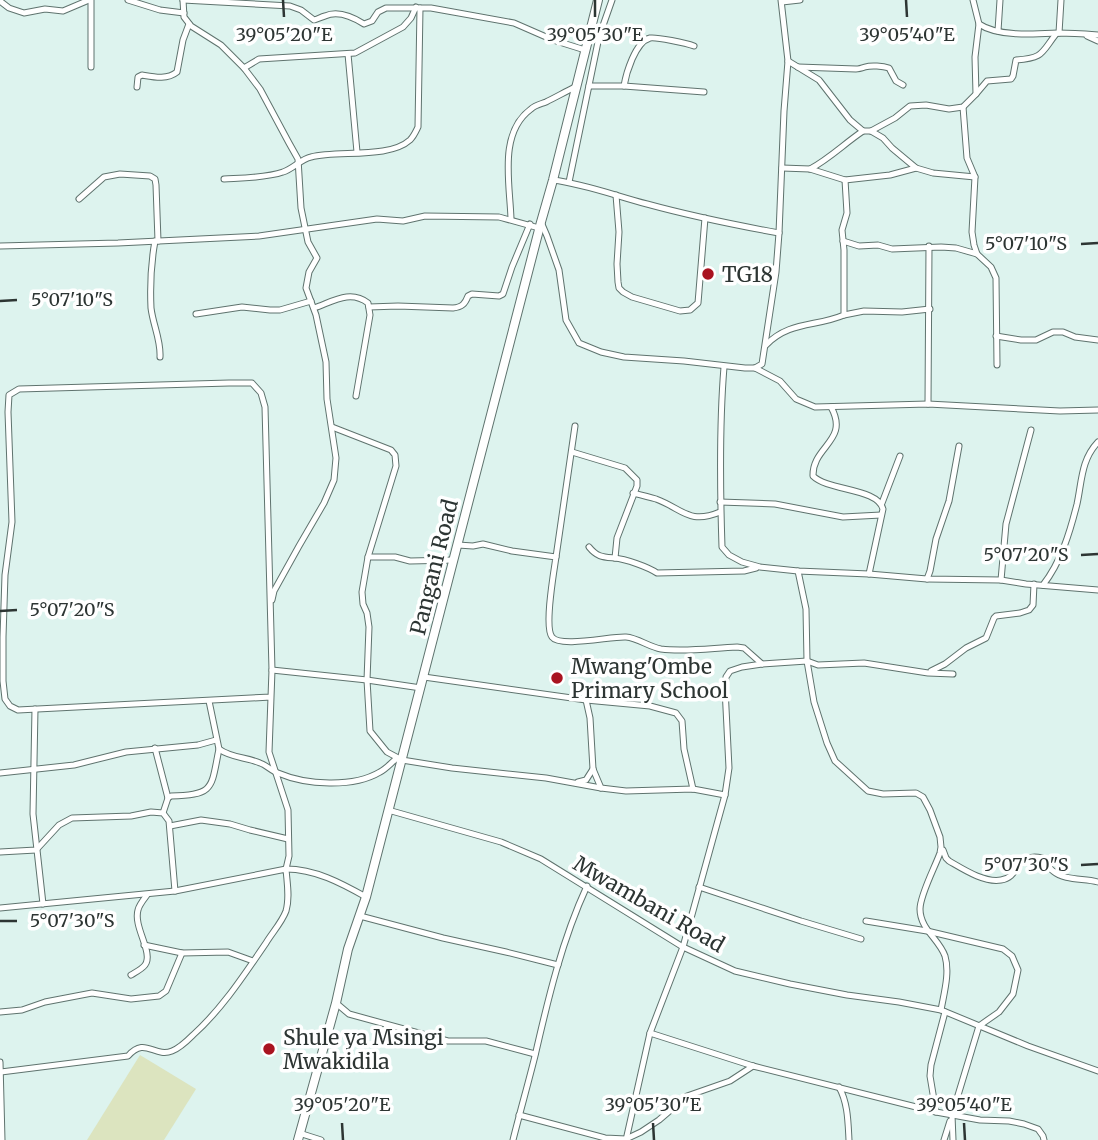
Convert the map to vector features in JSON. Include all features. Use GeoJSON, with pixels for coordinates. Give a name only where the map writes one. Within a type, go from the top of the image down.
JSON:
{"type":"FeatureCollection","features":[{"type":"Feature","properties":{"kind":"main road","name":"Pangani Road"},"geometry":{"type":"LineString","coordinates":[[298,1137],[336,1003],[348,949],[366,897],[399,759],[424,677],[598,0]]}},
{"type":"Feature","properties":{"kind":"street"},"geometry":{"type":"LineString","coordinates":[[0,1],[9,8],[24,13],[46,9],[63,10],[90,0],[91,67]]}},
{"type":"Feature","properties":{"kind":"street"},"geometry":{"type":"LineString","coordinates":[[128,0],[160,10],[184,13]]}},
{"type":"Feature","properties":{"kind":"street"},"geometry":{"type":"LineString","coordinates":[[270,606],[274,591],[324,503],[334,480],[336,458],[327,399],[326,362],[314,309],[306,288],[307,278],[317,258],[308,242],[301,208],[298,159],[260,89],[221,45],[189,24],[184,17],[183,0],[290,6],[314,20],[327,14],[338,14],[352,17],[364,24],[372,21],[386,8],[418,7],[514,23],[585,50]]}},
{"type":"Feature","properties":{"kind":"street"},"geometry":{"type":"LineString","coordinates":[[569,182],[599,37],[612,0]]}},
{"type":"Feature","properties":{"kind":"street"},"geometry":{"type":"LineString","coordinates":[[755,368],[762,364],[766,346],[779,233],[788,61],[781,1],[800,0]]}},
{"type":"Feature","properties":{"kind":"street"},"geometry":{"type":"LineString","coordinates":[[974,0],[979,24],[975,57],[976,94]]}},
{"type":"Feature","properties":{"kind":"street"},"geometry":{"type":"LineString","coordinates":[[998,31],[1000,0]]}},
{"type":"Feature","properties":{"kind":"street"},"geometry":{"type":"LineString","coordinates":[[810,169],[822,163],[863,131],[871,131],[910,106],[926,105],[949,109],[963,107],[987,81],[1011,79],[1017,60],[1031,60],[1038,56],[1057,33],[1060,0]]}},
{"type":"Feature","properties":{"kind":"street"},"geometry":{"type":"LineString","coordinates":[[244,68],[259,59],[355,53],[403,27],[418,7]]}},
{"type":"Feature","properties":{"kind":"street"},"geometry":{"type":"LineString","coordinates":[[224,179],[282,173],[306,158],[386,150],[402,146],[413,138],[418,127],[418,7]]}},
{"type":"Feature","properties":{"kind":"street"},"geometry":{"type":"LineString","coordinates":[[137,87],[138,76],[171,77],[177,72],[189,24]]}},
{"type":"Feature","properties":{"kind":"street"},"geometry":{"type":"LineString","coordinates":[[979,24],[998,31],[1098,35]]}},
{"type":"Feature","properties":{"kind":"street"},"geometry":{"type":"LineString","coordinates":[[1085,34],[1098,41]]}},
{"type":"Feature","properties":{"kind":"street"},"geometry":{"type":"LineString","coordinates":[[624,86],[635,52],[643,42],[650,38],[694,46]]}},
{"type":"Feature","properties":{"kind":"street"},"geometry":{"type":"LineString","coordinates":[[348,54],[357,152]]}},
{"type":"Feature","properties":{"kind":"street"},"geometry":{"type":"LineString","coordinates":[[788,61],[819,80],[850,120],[863,131]]}},
{"type":"Feature","properties":{"kind":"street"},"geometry":{"type":"LineString","coordinates":[[795,66],[856,69],[883,66],[889,68],[896,81],[903,85]]}},
{"type":"Feature","properties":{"kind":"street"},"geometry":{"type":"LineString","coordinates":[[589,86],[704,92]]}},
{"type":"Feature","properties":{"kind":"street"},"geometry":{"type":"LineString","coordinates":[[511,219],[509,148],[521,118],[532,107],[575,87]]}},
{"type":"Feature","properties":{"kind":"street"},"geometry":{"type":"LineString","coordinates":[[963,107],[967,158],[975,177],[972,232],[976,254]]}},
{"type":"Feature","properties":{"kind":"street"},"geometry":{"type":"LineString","coordinates":[[871,131],[883,138],[916,168],[933,173],[975,177]]}},
{"type":"Feature","properties":{"kind":"street"},"geometry":{"type":"LineString","coordinates":[[782,168],[810,169],[845,180],[890,175],[916,168]]}},
{"type":"Feature","properties":{"kind":"street"},"geometry":{"type":"LineString","coordinates":[[79,199],[104,177],[120,174],[150,176],[155,179],[156,241],[152,260],[151,306],[161,345],[160,357]]}},
{"type":"Feature","properties":{"kind":"street"},"geometry":{"type":"LineString","coordinates":[[553,180],[705,218],[779,233]]}},
{"type":"Feature","properties":{"kind":"street"},"geometry":{"type":"LineString","coordinates":[[844,315],[842,230],[847,213],[845,180]]}},
{"type":"Feature","properties":{"kind":"street"},"geometry":{"type":"LineString","coordinates":[[616,195],[620,232],[617,264],[620,288],[632,297],[667,308],[690,310],[698,303],[705,218]]}},
{"type":"Feature","properties":{"kind":"street"},"geometry":{"type":"LineString","coordinates":[[0,246],[259,236],[377,219],[403,221],[425,216],[499,217],[540,225],[547,236],[559,270],[566,320],[579,343],[601,352],[624,357],[755,368],[779,381],[796,399],[815,407],[928,404],[1025,410],[1098,410]]}},
{"type":"Feature","properties":{"kind":"street"},"geometry":{"type":"LineString","coordinates":[[369,307],[453,308],[460,307],[472,294],[503,294],[530,224]]}},
{"type":"Feature","properties":{"kind":"street"},"geometry":{"type":"LineString","coordinates":[[843,241],[859,246],[878,245],[892,249],[929,246],[956,248],[976,254],[992,267],[996,278],[997,365]]}},
{"type":"Feature","properties":{"kind":"street"},"geometry":{"type":"LineString","coordinates":[[928,404],[929,246]]}},
{"type":"Feature","properties":{"kind":"street"},"geometry":{"type":"LineString","coordinates":[[314,309],[342,297],[363,299],[368,303],[370,316],[356,396]]}},
{"type":"Feature","properties":{"kind":"street"},"geometry":{"type":"LineString","coordinates":[[196,314],[242,307],[281,310],[311,301]]}},
{"type":"Feature","properties":{"kind":"street"},"geometry":{"type":"LineString","coordinates":[[766,346],[786,330],[844,315],[864,311],[902,313],[929,309]]}},
{"type":"Feature","properties":{"kind":"street"},"geometry":{"type":"LineString","coordinates":[[996,336],[1036,340],[1053,332],[1063,332],[1075,337],[1098,340]]}},
{"type":"Feature","properties":{"kind":"street"},"geometry":{"type":"LineString","coordinates":[[724,367],[720,419],[720,512],[722,547],[729,555],[761,567],[798,571],[927,579],[1001,580],[1098,590]]}},
{"type":"Feature","properties":{"kind":"street"},"geometry":{"type":"LineString","coordinates":[[0,396],[9,395],[19,389],[252,383],[261,393],[265,407],[272,670],[269,752],[288,810],[289,856],[286,869],[289,897],[285,914],[211,1018],[179,1047],[165,1053],[143,1047],[135,1049],[128,1056],[1,1072]]}},
{"type":"Feature","properties":{"kind":"street"},"geometry":{"type":"LineString","coordinates":[[9,395],[12,522],[2,597],[3,681],[5,699],[10,706],[18,710],[271,697]]}},
{"type":"Feature","properties":{"kind":"street"},"geometry":{"type":"LineString","coordinates":[[831,407],[835,413],[835,433],[817,459],[813,476],[824,483],[863,494],[882,503]]}},
{"type":"Feature","properties":{"kind":"street"},"geometry":{"type":"LineString","coordinates":[[576,426],[549,608],[553,639],[587,641],[627,637],[660,649],[737,647],[744,648],[762,664]]}},
{"type":"Feature","properties":{"kind":"street"},"geometry":{"type":"LineString","coordinates":[[332,427],[391,450],[395,455],[396,466],[368,557],[362,592],[369,627],[369,731],[387,752],[399,759],[452,768],[601,788],[626,791],[693,789],[725,795]]}},
{"type":"Feature","properties":{"kind":"street"},"geometry":{"type":"LineString","coordinates":[[1001,580],[1006,524],[1031,430]]}},
{"type":"Feature","properties":{"kind":"street"},"geometry":{"type":"LineString","coordinates":[[1043,585],[1054,572],[1061,556],[1072,524],[1087,457],[1098,442]]}},
{"type":"Feature","properties":{"kind":"street"},"geometry":{"type":"LineString","coordinates":[[927,579],[936,539],[949,501],[959,446]]}},
{"type":"Feature","properties":{"kind":"street"},"geometry":{"type":"LineString","coordinates":[[572,452],[625,468],[637,480],[617,538],[615,558]]}},
{"type":"Feature","properties":{"kind":"street"},"geometry":{"type":"LineString","coordinates":[[869,574],[882,503],[900,456]]}},
{"type":"Feature","properties":{"kind":"street"},"geometry":{"type":"LineString","coordinates":[[633,493],[655,499],[690,516],[700,518],[720,512]]}},
{"type":"Feature","properties":{"kind":"street"},"geometry":{"type":"LineString","coordinates":[[720,502],[775,504],[843,517],[881,515]]}},
{"type":"Feature","properties":{"kind":"street"},"geometry":{"type":"LineString","coordinates":[[458,545],[483,544],[556,557]]}},
{"type":"Feature","properties":{"kind":"street"},"geometry":{"type":"LineString","coordinates":[[589,547],[599,556],[651,568],[657,573],[744,571],[761,567]]}},
{"type":"Feature","properties":{"kind":"street"},"geometry":{"type":"LineString","coordinates":[[368,557],[395,557],[410,561],[454,559]]}},
{"type":"Feature","properties":{"kind":"street"},"geometry":{"type":"LineString","coordinates":[[798,571],[806,609],[807,661],[814,702],[835,761],[868,791],[883,794],[916,793],[923,797],[946,858],[984,878],[1004,880],[1023,860],[1034,856],[1042,858],[1058,875],[1098,882]]}},
{"type":"Feature","properties":{"kind":"street"},"geometry":{"type":"LineString","coordinates":[[928,673],[986,638],[996,616],[1028,610],[1033,606],[1034,584]]}},
{"type":"Feature","properties":{"kind":"street"},"geometry":{"type":"LineString","coordinates":[[626,1140],[650,1033],[683,947],[725,795],[729,768],[725,688],[726,677],[730,671],[762,664],[807,661],[818,665],[864,663],[953,674]]}},
{"type":"Feature","properties":{"kind":"street"},"geometry":{"type":"LineString","coordinates":[[272,670],[421,688]]}},
{"type":"Feature","properties":{"kind":"street"},"geometry":{"type":"LineString","coordinates":[[424,677],[586,700],[650,706],[676,713],[682,721],[684,749],[693,789]]}},
{"type":"Feature","properties":{"kind":"street"},"geometry":{"type":"LineString","coordinates":[[586,700],[590,718],[593,769],[601,788]]}},
{"type":"Feature","properties":{"kind":"street"},"geometry":{"type":"LineString","coordinates":[[168,798],[205,791],[210,786],[219,749],[209,701]]}},
{"type":"Feature","properties":{"kind":"street"},"geometry":{"type":"LineString","coordinates":[[35,709],[33,814],[43,904]]}},
{"type":"Feature","properties":{"kind":"street"},"geometry":{"type":"LineString","coordinates":[[0,773],[74,765],[126,752],[198,745],[216,740]]}},
{"type":"Feature","properties":{"kind":"street"},"geometry":{"type":"LineString","coordinates":[[155,748],[168,798],[163,813]]}},
{"type":"Feature","properties":{"kind":"street"},"geometry":{"type":"LineString","coordinates":[[219,749],[226,754],[262,763],[276,773],[301,781],[356,781],[380,772],[399,759]]}},
{"type":"Feature","properties":{"kind":"street"},"geometry":{"type":"LineString","coordinates":[[575,783],[586,780],[593,769]]}},
{"type":"Feature","properties":{"kind":"street","name":"Mwambani Road"},"geometry":{"type":"LineString","coordinates":[[388,810],[501,842],[541,859],[683,947],[735,971],[779,982],[943,1011],[1098,1071]]}},
{"type":"Feature","properties":{"kind":"street"},"geometry":{"type":"LineString","coordinates":[[0,852],[36,850],[59,825],[72,818],[163,813],[170,825],[175,891]]}},
{"type":"Feature","properties":{"kind":"street"},"geometry":{"type":"LineString","coordinates":[[170,825],[201,820],[230,824],[288,839]]}},
{"type":"Feature","properties":{"kind":"street"},"geometry":{"type":"LineString","coordinates":[[936,1112],[930,1076],[946,989],[945,957],[927,931],[921,917],[921,904],[942,847]]}},
{"type":"Feature","properties":{"kind":"street"},"geometry":{"type":"LineString","coordinates":[[0,908],[146,895],[286,869],[313,873],[366,897]]}},
{"type":"Feature","properties":{"kind":"street"},"geometry":{"type":"LineString","coordinates":[[513,1140],[558,965],[576,909],[587,886]]}},
{"type":"Feature","properties":{"kind":"street"},"geometry":{"type":"LineString","coordinates":[[699,887],[861,939]]}},
{"type":"Feature","properties":{"kind":"street"},"geometry":{"type":"LineString","coordinates":[[131,975],[148,961],[137,917],[138,909],[146,895]]}},
{"type":"Feature","properties":{"kind":"street"},"geometry":{"type":"LineString","coordinates":[[360,916],[443,939],[558,965]]}},
{"type":"Feature","properties":{"kind":"street"},"geometry":{"type":"LineString","coordinates":[[866,921],[927,931],[1003,949],[1012,956],[1018,970],[1013,994],[999,1012],[979,1026],[944,1140]]}},
{"type":"Feature","properties":{"kind":"street"},"geometry":{"type":"LineString","coordinates":[[144,945],[182,953],[228,952],[253,961]]}},
{"type":"Feature","properties":{"kind":"street"},"geometry":{"type":"LineString","coordinates":[[0,1012],[22,1010],[45,1002],[92,993],[131,999],[159,996],[166,991],[182,953]]}},
{"type":"Feature","properties":{"kind":"street"},"geometry":{"type":"LineString","coordinates":[[336,1003],[349,1014],[448,1041],[486,1041],[535,1054]]}},
{"type":"Feature","properties":{"kind":"street"},"geometry":{"type":"LineString","coordinates":[[650,1033],[753,1066],[936,1112],[979,1120],[1024,1124],[1038,1129],[1044,1140]]}},
{"type":"Feature","properties":{"kind":"street"},"geometry":{"type":"LineString","coordinates":[[0,1062],[2,1140]]}},
{"type":"Feature","properties":{"kind":"street"},"geometry":{"type":"LineString","coordinates":[[519,1115],[605,1138],[626,1140],[659,1120],[687,1096],[730,1081],[753,1066]]}},
{"type":"Feature","properties":{"kind":"street"},"geometry":{"type":"LineString","coordinates":[[839,1087],[846,1108],[849,1140]]}},
{"type":"Feature","properties":{"kind":"street"},"geometry":{"type":"LineString","coordinates":[[952,1115],[953,1140]]}},
{"type":"Feature","properties":{"kind":"street"},"geometry":{"type":"LineString","coordinates":[[298,1137],[321,1140]]}},
{"type":"Feature","properties":{"kind":"green space"},"geometry":{"type":"Polygon","coordinates":[[[140,1055],[196,1089],[164,1140],[87,1140],[140,1055]]]}},
{"type":"Feature","properties":{"kind":"place","name":"TG18"},"geometry":{"type":"Point","coordinates":[708,274]}},
{"type":"Feature","properties":{"kind":"place","name":"Mwang'Ombe Primary School"},"geometry":{"type":"Point","coordinates":[557,678]}},
{"type":"Feature","properties":{"kind":"place","name":"Shule ya Msingi Mwakidila"},"geometry":{"type":"Point","coordinates":[269,1049]}}]}
